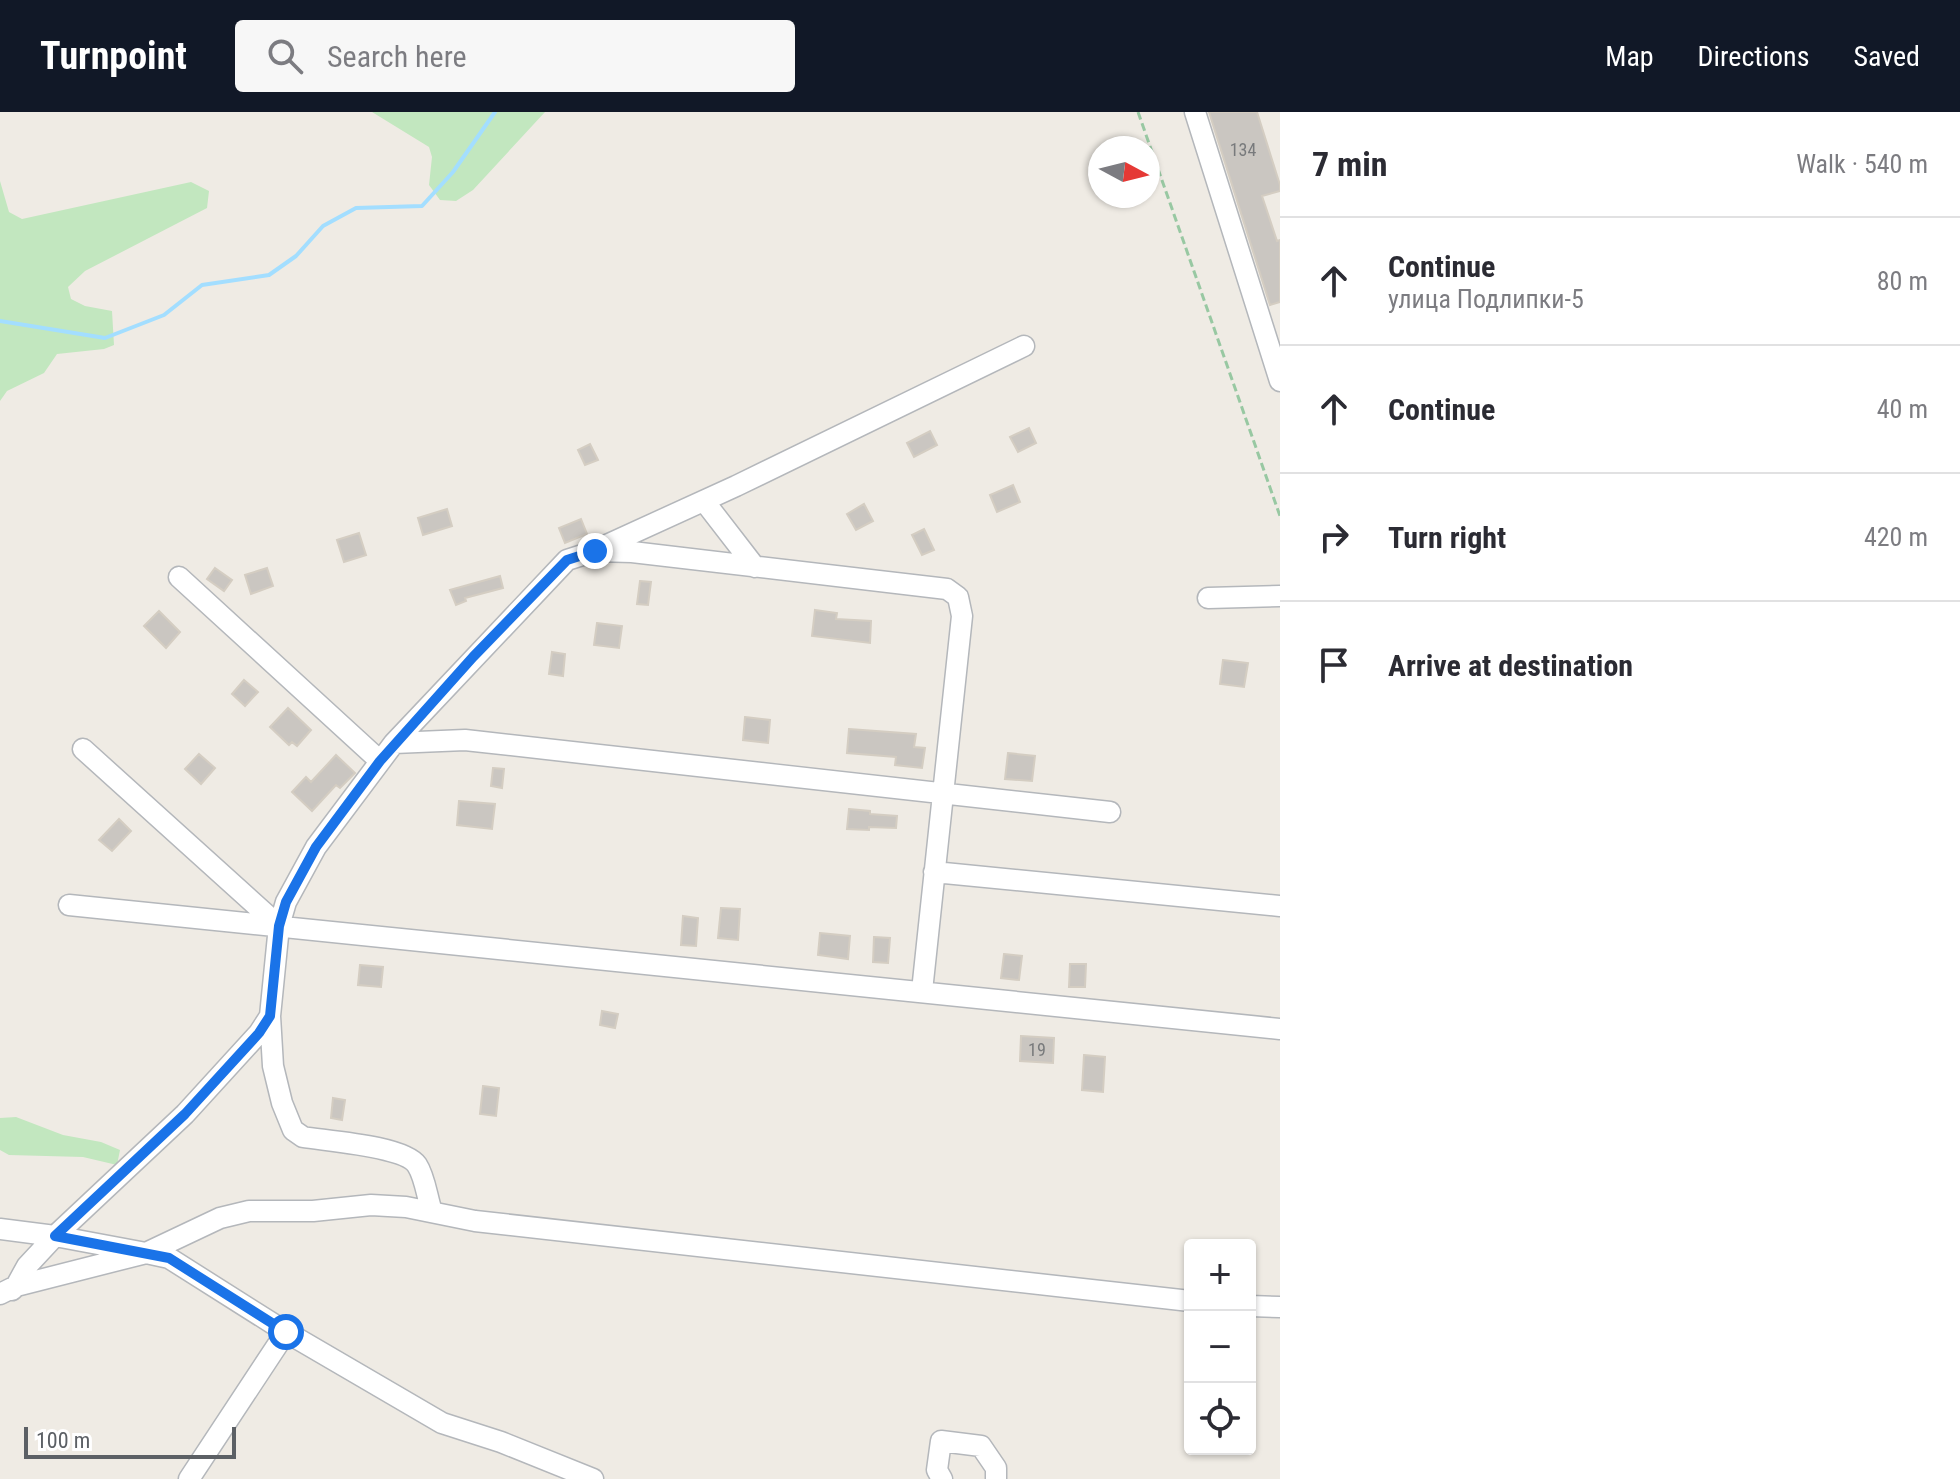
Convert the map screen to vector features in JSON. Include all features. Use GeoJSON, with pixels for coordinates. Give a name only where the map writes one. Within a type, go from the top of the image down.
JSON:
{"type":"FeatureCollection","features":[{"type":"Feature","properties":{"kind":"street"},"geometry":{"type":"LineString","coordinates":[[1195,112],[1270,319],[1280,381]]}},
{"type":"Feature","properties":{"kind":"street"},"geometry":{"type":"LineString","coordinates":[[432,1212],[419,1167],[411,1158],[303,1137],[293,1130],[273,1066],[270,1016],[279,926],[286,902],[316,847],[394,743],[567,560],[595,551],[704,501],[1024,346]]}},
{"type":"Feature","properties":{"kind":"street"},"geometry":{"type":"LineString","coordinates":[[704,501],[755,567]]}},
{"type":"Feature","properties":{"kind":"street"},"geometry":{"type":"LineString","coordinates":[[595,551],[632,552],[947,589],[958,597],[962,616],[922,991]]}},
{"type":"Feature","properties":{"kind":"street"},"geometry":{"type":"LineString","coordinates":[[179,577],[380,761]]}},
{"type":"Feature","properties":{"kind":"street"},"geometry":{"type":"LineString","coordinates":[[1208,598],[1280,596]]}},
{"type":"Feature","properties":{"kind":"street"},"geometry":{"type":"LineString","coordinates":[[394,743],[465,740],[1110,812]]}},
{"type":"Feature","properties":{"kind":"street"},"geometry":{"type":"LineString","coordinates":[[83,749],[279,926]]}},
{"type":"Feature","properties":{"kind":"street"},"geometry":{"type":"LineString","coordinates":[[934,872],[1280,906]]}},
{"type":"Feature","properties":{"kind":"street"},"geometry":{"type":"LineString","coordinates":[[69,905],[1280,1029]]}},
{"type":"Feature","properties":{"kind":"street"},"geometry":{"type":"LineString","coordinates":[[0,1306],[27,1266],[185,1114],[259,1033],[270,1016]]}},
{"type":"Feature","properties":{"kind":"street"},"geometry":{"type":"LineString","coordinates":[[8,1290],[146,1253],[220,1218],[249,1211],[313,1211],[371,1205],[406,1207],[475,1221],[1184,1300]]}},
{"type":"Feature","properties":{"kind":"street"},"geometry":{"type":"LineString","coordinates":[[0,1229],[55,1236],[169,1258],[286,1332],[442,1423],[501,1442],[593,1479]]}},
{"type":"Feature","properties":{"kind":"street"},"geometry":{"type":"LineString","coordinates":[[1256,1306],[1280,1307]]}},
{"type":"Feature","properties":{"kind":"street"},"geometry":{"type":"LineString","coordinates":[[189,1479],[286,1332]]}},
{"type":"Feature","properties":{"kind":"street"},"geometry":{"type":"LineString","coordinates":[[942,1479],[937,1470],[941,1441],[981,1446],[996,1468],[996,1479]]}},
{"type":"Feature","properties":{"kind":"path"},"geometry":{"type":"LineString","coordinates":[[1138,112],[1280,516]]}},
{"type":"Feature","properties":{"kind":"green space"},"geometry":{"type":"Polygon","coordinates":[[[372,112],[545,112],[473,190],[456,201],[440,200],[429,185],[432,157],[429,147],[372,112]]]}},
{"type":"Feature","properties":{"kind":"green space"},"geometry":{"type":"Polygon","coordinates":[[[0,181],[9,212],[22,219],[191,182],[209,191],[207,208],[85,271],[68,287],[71,299],[85,306],[112,311],[114,345],[57,354],[44,373],[7,391],[0,401],[0,181]]]}},
{"type":"Feature","properties":{"kind":"green space"},"geometry":{"type":"Polygon","coordinates":[[[16,1117],[63,1135],[101,1142],[120,1150],[117,1165],[83,1157],[9,1155],[0,1150],[0,1118],[16,1117]]]}},
{"type":"Feature","properties":{"kind":"building"},"geometry":{"type":"Polygon","coordinates":[[[1209,112],[1257,112],[1280,185],[1280,191],[1262,196],[1277,241],[1280,240],[1280,302],[1270,305],[1209,112]]]}},
{"type":"Feature","properties":{"kind":"building"},"geometry":{"type":"Polygon","coordinates":[[[1029,428],[1036,443],[1018,452],[1010,437],[1029,428]]]}},
{"type":"Feature","properties":{"kind":"building"},"geometry":{"type":"Polygon","coordinates":[[[930,431],[937,445],[914,457],[907,443],[930,431]]]}},
{"type":"Feature","properties":{"kind":"building"},"geometry":{"type":"Polygon","coordinates":[[[590,444],[598,460],[585,465],[578,450],[590,444]]]}},
{"type":"Feature","properties":{"kind":"building"},"geometry":{"type":"Polygon","coordinates":[[[1013,485],[1020,502],[997,512],[990,495],[1013,485]]]}},
{"type":"Feature","properties":{"kind":"building"},"geometry":{"type":"Polygon","coordinates":[[[864,504],[873,521],[856,530],[847,514],[864,504]]]}},
{"type":"Feature","properties":{"kind":"building"},"geometry":{"type":"Polygon","coordinates":[[[447,509],[452,526],[423,535],[418,518],[447,509]]]}},
{"type":"Feature","properties":{"kind":"building"},"geometry":{"type":"Polygon","coordinates":[[[581,519],[587,534],[565,543],[559,528],[581,519]]]}},
{"type":"Feature","properties":{"kind":"building"},"geometry":{"type":"Polygon","coordinates":[[[924,529],[934,550],[922,555],[912,535],[924,529]]]}},
{"type":"Feature","properties":{"kind":"building"},"geometry":{"type":"Polygon","coordinates":[[[359,533],[366,555],[344,562],[337,540],[359,533]]]}},
{"type":"Feature","properties":{"kind":"building"},"geometry":{"type":"Polygon","coordinates":[[[215,568],[232,580],[224,591],[207,579],[215,568]]]}},
{"type":"Feature","properties":{"kind":"building"},"geometry":{"type":"Polygon","coordinates":[[[267,568],[273,586],[251,594],[245,575],[267,568]]]}},
{"type":"Feature","properties":{"kind":"building"},"geometry":{"type":"Polygon","coordinates":[[[500,576],[503,588],[465,598],[466,601],[456,605],[450,590],[500,576]]]}},
{"type":"Feature","properties":{"kind":"building"},"geometry":{"type":"Polygon","coordinates":[[[640,581],[651,582],[648,605],[637,604],[640,581]]]}},
{"type":"Feature","properties":{"kind":"building"},"geometry":{"type":"Polygon","coordinates":[[[815,610],[837,613],[836,619],[871,621],[870,643],[812,636],[815,610]]]}},
{"type":"Feature","properties":{"kind":"building"},"geometry":{"type":"Polygon","coordinates":[[[159,611],[180,632],[166,648],[144,626],[159,611]]]}},
{"type":"Feature","properties":{"kind":"building"},"geometry":{"type":"Polygon","coordinates":[[[597,623],[622,626],[619,648],[594,645],[597,623]]]}},
{"type":"Feature","properties":{"kind":"building"},"geometry":{"type":"Polygon","coordinates":[[[552,652],[565,654],[563,676],[549,674],[552,652]]]}},
{"type":"Feature","properties":{"kind":"building"},"geometry":{"type":"Polygon","coordinates":[[[1223,660],[1248,663],[1244,687],[1220,684],[1223,660]]]}},
{"type":"Feature","properties":{"kind":"building"},"geometry":{"type":"Polygon","coordinates":[[[244,680],[258,692],[245,706],[232,694],[244,680]]]}},
{"type":"Feature","properties":{"kind":"building"},"geometry":{"type":"Polygon","coordinates":[[[288,708],[311,730],[297,746],[292,742],[289,745],[270,727],[288,708]]]}},
{"type":"Feature","properties":{"kind":"building"},"geometry":{"type":"Polygon","coordinates":[[[745,717],[770,720],[768,743],[743,740],[745,717]]]}},
{"type":"Feature","properties":{"kind":"building"},"geometry":{"type":"Polygon","coordinates":[[[849,729],[916,734],[914,747],[925,748],[922,768],[895,765],[896,757],[847,753],[849,729]]]}},
{"type":"Feature","properties":{"kind":"building"},"geometry":{"type":"Polygon","coordinates":[[[1008,753],[1035,756],[1032,781],[1005,779],[1008,753]]]}},
{"type":"Feature","properties":{"kind":"building"},"geometry":{"type":"Polygon","coordinates":[[[199,754],[215,768],[201,784],[185,769],[199,754]]]}},
{"type":"Feature","properties":{"kind":"building"},"geometry":{"type":"Polygon","coordinates":[[[336,755],[355,773],[340,788],[336,785],[312,811],[292,792],[306,777],[311,782],[336,755]]]}},
{"type":"Feature","properties":{"kind":"building"},"geometry":{"type":"Polygon","coordinates":[[[493,768],[504,769],[502,788],[491,786],[493,768]]]}},
{"type":"Feature","properties":{"kind":"building"},"geometry":{"type":"Polygon","coordinates":[[[459,801],[495,804],[492,829],[457,825],[459,801]]]}},
{"type":"Feature","properties":{"kind":"building"},"geometry":{"type":"Polygon","coordinates":[[[849,809],[897,816],[896,828],[847,829],[849,809]]]}},
{"type":"Feature","properties":{"kind":"building"},"geometry":{"type":"Polygon","coordinates":[[[119,819],[131,831],[112,851],[99,840],[119,819]]]}},
{"type":"Feature","properties":{"kind":"building"},"geometry":{"type":"Polygon","coordinates":[[[721,908],[740,909],[738,940],[718,938],[721,908]]]}},
{"type":"Feature","properties":{"kind":"building"},"geometry":{"type":"Polygon","coordinates":[[[683,916],[698,918],[696,946],[681,945],[683,916]]]}},
{"type":"Feature","properties":{"kind":"building"},"geometry":{"type":"Polygon","coordinates":[[[820,933],[850,936],[848,959],[818,955],[820,933]]]}},
{"type":"Feature","properties":{"kind":"building"},"geometry":{"type":"Polygon","coordinates":[[[874,937],[890,938],[888,963],[873,962],[874,937]]]}},
{"type":"Feature","properties":{"kind":"building"},"geometry":{"type":"Polygon","coordinates":[[[1004,954],[1022,956],[1019,980],[1001,978],[1004,954]]]}},
{"type":"Feature","properties":{"kind":"building"},"geometry":{"type":"Polygon","coordinates":[[[1070,964],[1086,964],[1085,987],[1069,987],[1070,964]]]}},
{"type":"Feature","properties":{"kind":"building"},"geometry":{"type":"Polygon","coordinates":[[[360,965],[383,967],[381,987],[358,985],[360,965]]]}},
{"type":"Feature","properties":{"kind":"building"},"geometry":{"type":"Polygon","coordinates":[[[602,1011],[618,1014],[615,1028],[600,1025],[602,1011]]]}},
{"type":"Feature","properties":{"kind":"building"},"geometry":{"type":"Polygon","coordinates":[[[1021,1036],[1054,1038],[1053,1063],[1020,1061],[1021,1036]]]}},
{"type":"Feature","properties":{"kind":"building"},"geometry":{"type":"Polygon","coordinates":[[[1084,1055],[1105,1057],[1103,1092],[1082,1090],[1084,1055]]]}},
{"type":"Feature","properties":{"kind":"building"},"geometry":{"type":"Polygon","coordinates":[[[483,1086],[499,1088],[496,1116],[480,1114],[483,1086]]]}},
{"type":"Feature","properties":{"kind":"building"},"geometry":{"type":"Polygon","coordinates":[[[333,1098],[345,1100],[342,1120],[331,1118],[333,1098]]]}},
{"type":"Feature","properties":{"kind":"waterway"},"geometry":{"type":"LineString","coordinates":[[0,321],[105,338],[164,315],[202,285],[269,275],[296,256],[323,226],[356,208],[422,206],[453,172],[495,112]]}},
{"type":"Feature","properties":{"kind":"route"},"geometry":{"type":"LineString","coordinates":[[286,1332],[169,1258],[55,1236],[185,1114],[259,1033],[270,1016],[279,926],[286,902],[316,847],[394,743],[567,560],[595,551]]}}]}
